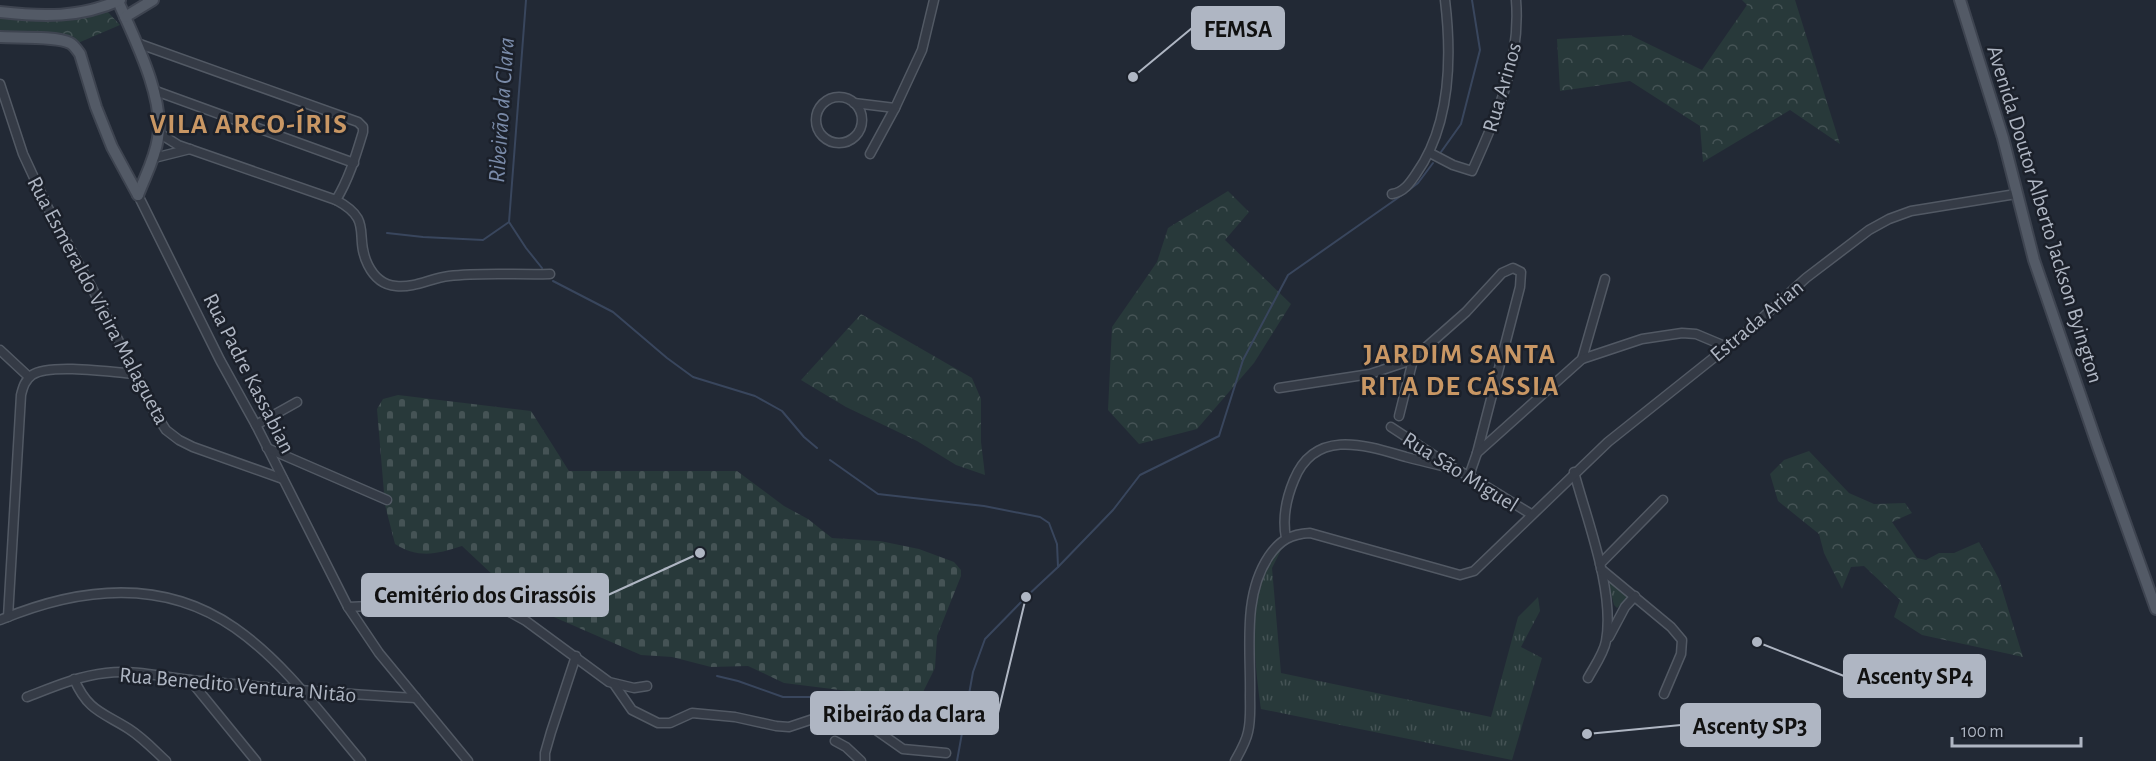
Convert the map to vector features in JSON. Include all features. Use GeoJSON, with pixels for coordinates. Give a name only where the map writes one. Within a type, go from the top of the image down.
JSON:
{"type":"FeatureCollection","features":[{"type":"Feature","properties":{"kind":"main road"},"geometry":{"type":"LineString","coordinates":[[0,12],[72,15],[86,13],[118,0],[137,43],[153,90],[159,119],[154,158],[138,195]]}},
{"type":"Feature","properties":{"kind":"main road"},"geometry":{"type":"LineString","coordinates":[[125,17],[153,0]]}},
{"type":"Feature","properties":{"kind":"main road","name":"Avenida Doutor Alberto Jackson Byington"},"geometry":{"type":"LineString","coordinates":[[1960,0],[2003,138],[2034,260],[2156,609]]}},
{"type":"Feature","properties":{"kind":"main road","name":"Rua Padre Kassabian"},"geometry":{"type":"LineString","coordinates":[[0,37],[58,40],[70,43],[76,49],[80,54],[96,107],[112,147],[138,195]]}},
{"type":"Feature","properties":{"kind":"street"},"geometry":{"type":"LineString","coordinates":[[870,154],[922,50],[934,0]]}},
{"type":"Feature","properties":{"kind":"street"},"geometry":{"type":"LineString","coordinates":[[1392,194],[1400,192],[1409,184],[1430,153],[1448,78],[1449,52],[1444,0]]}},
{"type":"Feature","properties":{"kind":"street","name":"Rua Arinos"},"geometry":{"type":"LineString","coordinates":[[1430,153],[1446,162],[1472,171],[1491,130],[1512,64],[1516,33],[1516,0]]}},
{"type":"Feature","properties":{"kind":"street"},"geometry":{"type":"LineString","coordinates":[[137,43],[358,122],[363,127],[363,132],[354,163],[344,188],[336,200]]}},
{"type":"Feature","properties":{"kind":"street","name":"Rua Esmeraldo Vieira Malagueta"},"geometry":{"type":"LineString","coordinates":[[0,84],[28,165],[48,208],[92,288],[134,374],[166,430],[193,447],[283,479]]}},
{"type":"Feature","properties":{"kind":"street"},"geometry":{"type":"LineString","coordinates":[[153,90],[354,163]]}},
{"type":"Feature","properties":{"kind":"street"},"geometry":{"type":"LineString","coordinates":[[854,103],[862,117],[859,132],[847,142],[839,144],[824,139],[816,127],[816,113],[820,106],[832,98],[839,97],[854,103],[895,108]]}},
{"type":"Feature","properties":{"kind":"street"},"geometry":{"type":"LineString","coordinates":[[159,133],[190,149],[336,200],[351,208],[357,214],[367,263],[374,276],[382,283],[394,286],[414,286],[436,278],[453,276],[550,274]]}},
{"type":"Feature","properties":{"kind":"street"},"geometry":{"type":"LineString","coordinates":[[154,158],[190,149]]}},
{"type":"Feature","properties":{"kind":"street","name":"Estrada Arian"},"geometry":{"type":"LineString","coordinates":[[1286,538],[1310,533],[1460,575],[1474,572],[1574,472],[1640,415],[1727,347],[1843,248],[1889,219],[1911,211],[2016,194]]}},
{"type":"Feature","properties":{"kind":"street","name":"Rua Padre Kassabian"},"geometry":{"type":"LineString","coordinates":[[138,195],[220,360],[256,425],[348,607],[365,635],[468,761]]}},
{"type":"Feature","properties":{"kind":"street"},"geometry":{"type":"LineString","coordinates":[[1279,388],[1370,374],[1397,365],[1414,356],[1467,312],[1508,269],[1517,269],[1521,272],[1520,287],[1469,476]]}},
{"type":"Feature","properties":{"kind":"street"},"geometry":{"type":"LineString","coordinates":[[1582,360],[1605,279]]}},
{"type":"Feature","properties":{"kind":"street"},"geometry":{"type":"LineString","coordinates":[[1477,453],[1582,360],[1617,346],[1665,335],[1696,334],[1727,347]]}},
{"type":"Feature","properties":{"kind":"street"},"geometry":{"type":"LineString","coordinates":[[0,350],[29,377]]}},
{"type":"Feature","properties":{"kind":"street"},"geometry":{"type":"LineString","coordinates":[[1399,416],[1414,356]]}},
{"type":"Feature","properties":{"kind":"street"},"geometry":{"type":"LineString","coordinates":[[134,374],[71,369],[40,372],[29,377],[23,387],[4,619],[75,596],[108,592],[141,593],[175,599],[207,611],[236,629],[270,658],[303,691],[361,761]]}},
{"type":"Feature","properties":{"kind":"street"},"geometry":{"type":"LineString","coordinates":[[256,425],[297,402]]}},
{"type":"Feature","properties":{"kind":"street","name":"Rua São Miguel"},"geometry":{"type":"LineString","coordinates":[[1391,427],[1455,469],[1531,514]]}},
{"type":"Feature","properties":{"kind":"street"},"geometry":{"type":"LineString","coordinates":[[1236,761],[1248,731],[1250,627],[1256,580],[1270,554],[1286,538],[1283,523],[1285,508],[1296,474],[1305,462],[1315,452],[1344,443],[1362,445],[1455,469]]}},
{"type":"Feature","properties":{"kind":"street"},"geometry":{"type":"LineString","coordinates":[[267,448],[387,500]]}},
{"type":"Feature","properties":{"kind":"street"},"geometry":{"type":"LineString","coordinates":[[1574,472],[1601,567],[1607,613],[1606,643]]}},
{"type":"Feature","properties":{"kind":"street"},"geometry":{"type":"LineString","coordinates":[[1601,567],[1663,500]]}},
{"type":"Feature","properties":{"kind":"street"},"geometry":{"type":"LineString","coordinates":[[1601,567],[1671,627],[1682,640],[1681,654],[1664,694]]}},
{"type":"Feature","properties":{"kind":"street"},"geometry":{"type":"LineString","coordinates":[[1588,678],[1622,612],[1635,596]]}},
{"type":"Feature","properties":{"kind":"street"},"geometry":{"type":"LineString","coordinates":[[348,607],[482,601],[509,610],[614,684],[632,710],[658,723],[667,724],[692,713],[735,717],[789,727],[835,714],[857,718],[903,749],[946,753]]}},
{"type":"Feature","properties":{"kind":"street"},"geometry":{"type":"LineString","coordinates":[[545,761],[551,732],[576,656]]}},
{"type":"Feature","properties":{"kind":"street","name":"Rua Benedito Ventura Nitão"},"geometry":{"type":"LineString","coordinates":[[27,697],[74,679],[125,671],[303,691],[416,699]]}},
{"type":"Feature","properties":{"kind":"street"},"geometry":{"type":"LineString","coordinates":[[74,679],[87,703],[148,743],[165,761]]}},
{"type":"Feature","properties":{"kind":"street"},"geometry":{"type":"LineString","coordinates":[[190,680],[256,761]]}},
{"type":"Feature","properties":{"kind":"street"},"geometry":{"type":"LineString","coordinates":[[614,684],[634,688],[647,686]]}},
{"type":"Feature","properties":{"kind":"street"},"geometry":{"type":"LineString","coordinates":[[835,741],[846,747],[861,761]]}},
{"type":"Feature","properties":{"kind":"green space"},"geometry":{"type":"Polygon","coordinates":[[[1742,0],[1795,0],[1840,144],[1790,110],[1703,162],[1700,126],[1630,81],[1560,91],[1557,39],[1630,35],[1702,70],[1747,5],[1742,0]]]}},
{"type":"Feature","properties":{"kind":"green space"},"geometry":{"type":"Polygon","coordinates":[[[107,11],[120,25],[78,43],[60,36],[0,32],[0,16],[74,20],[107,11]]]}},
{"type":"Feature","properties":{"kind":"green space"},"geometry":{"type":"Polygon","coordinates":[[[1228,191],[1249,212],[1225,240],[1291,304],[1254,363],[1197,429],[1139,444],[1108,410],[1112,327],[1157,262],[1168,228],[1228,191]]]}},
{"type":"Feature","properties":{"kind":"green space"},"geometry":{"type":"Polygon","coordinates":[[[861,314],[972,378],[981,399],[981,442],[985,475],[956,465],[917,441],[846,407],[801,380],[861,314]]]}},
{"type":"Feature","properties":{"kind":"green space"},"geometry":{"type":"Polygon","coordinates":[[[398,395],[531,411],[569,471],[737,471],[832,538],[880,541],[919,549],[954,562],[961,570],[961,576],[937,636],[935,668],[913,712],[848,691],[784,683],[748,666],[711,667],[672,657],[641,655],[524,604],[462,546],[428,554],[412,552],[395,544],[385,505],[377,409],[383,399],[398,395]]]}},
{"type":"Feature","properties":{"kind":"green space"},"geometry":{"type":"Polygon","coordinates":[[[1809,451],[1849,493],[1874,504],[1905,503],[1912,513],[1892,522],[1917,558],[1926,560],[1939,553],[1954,553],[1979,542],[1999,579],[2023,657],[1922,635],[1894,617],[1900,600],[1864,566],[1851,567],[1842,589],[1824,553],[1819,534],[1778,501],[1770,474],[1784,460],[1809,451]]]}},
{"type":"Feature","properties":{"kind":"green space"},"geometry":{"type":"Polygon","coordinates":[[[1284,544],[1272,568],[1281,673],[1491,717],[1518,617],[1538,597],[1540,611],[1521,647],[1542,658],[1512,760],[1261,709],[1254,640],[1257,587],[1265,566],[1284,544]]]}},
{"type":"Feature","properties":{"kind":"green space"},"geometry":{"type":"Polygon","coordinates":[[[1611,582],[1628,598],[1617,608],[1609,586],[1611,582]]]}},
{"type":"Feature","properties":{"kind":"waterway","name":"Ribeirão da Clara"},"geometry":{"type":"LineString","coordinates":[[509,222],[526,0]]}},
{"type":"Feature","properties":{"kind":"waterway"},"geometry":{"type":"LineString","coordinates":[[1441,152],[1461,124],[1480,50],[1472,0]]}},
{"type":"Feature","properties":{"kind":"waterway"},"geometry":{"type":"LineString","coordinates":[[1409,190],[1418,183],[1433,163]]}},
{"type":"Feature","properties":{"kind":"waterway"},"geometry":{"type":"LineString","coordinates":[[1058,567],[1113,510],[1140,475],[1219,436],[1243,360],[1288,275],[1402,195]]}},
{"type":"Feature","properties":{"kind":"waterway","name":"Ribeirão da Clara"},"geometry":{"type":"LineString","coordinates":[[387,233],[483,240],[509,222],[542,268]]}},
{"type":"Feature","properties":{"kind":"waterway","name":"Ribeirão da Clara"},"geometry":{"type":"LineString","coordinates":[[553,281],[613,312],[693,377],[755,396],[782,411],[804,437],[817,448]]}},
{"type":"Feature","properties":{"kind":"waterway","name":"Ribeirão da Clara"},"geometry":{"type":"LineString","coordinates":[[830,460],[878,494],[984,506],[1040,517],[1049,523],[1057,544],[1058,567],[985,639],[973,672],[957,761]]}},
{"type":"Feature","properties":{"kind":"waterway"},"geometry":{"type":"LineString","coordinates":[[717,676],[783,697],[857,697],[909,721],[929,734]]}},
{"type":"Feature","properties":{"kind":"place","name":"FEMSA"},"geometry":{"type":"Point","coordinates":[1133,77]}},
{"type":"Feature","properties":{"kind":"place","name":"Cemitério dos Girassóis"},"geometry":{"type":"Point","coordinates":[700,553]}},
{"type":"Feature","properties":{"kind":"place","name":"Ribeirão da Clara"},"geometry":{"type":"Point","coordinates":[1026,597]}},
{"type":"Feature","properties":{"kind":"place","name":"Ascenty SP4"},"geometry":{"type":"Point","coordinates":[1757,642]}},
{"type":"Feature","properties":{"kind":"place","name":"Ascenty SP3"},"geometry":{"type":"Point","coordinates":[1587,734]}},
{"type":"Feature","properties":{"kind":"district","name":"VILA ARCO-ÍRIS"},"geometry":{"type":"Point","coordinates":[249,123]}},
{"type":"Feature","properties":{"kind":"district","name":"JARDIM SANTA RITA DE CÁSSIA"},"geometry":{"type":"Point","coordinates":[1460,369]}}]}
